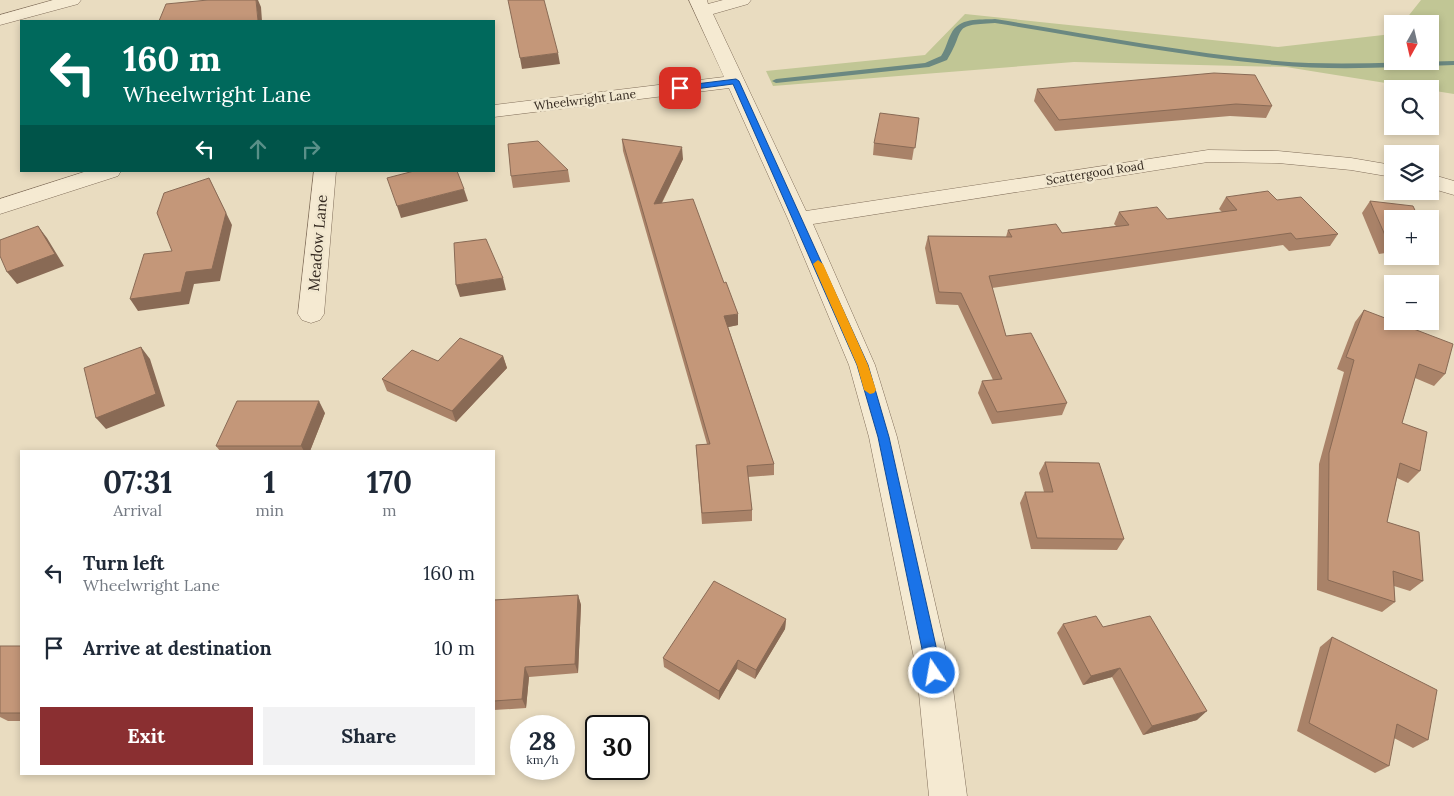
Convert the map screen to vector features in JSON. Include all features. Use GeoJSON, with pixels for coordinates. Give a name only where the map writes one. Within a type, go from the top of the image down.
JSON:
{"type":"FeatureCollection","features":[{"type":"Feature","properties":{"kind":"street"},"geometry":{"type":"LineString","coordinates":[[0,20],[72,0]]}},
{"type":"Feature","properties":{"kind":"street"},"geometry":{"type":"LineString","coordinates":[[742,0],[700,6],[799,219],[862,365],[884,437],[934,673],[948,796]]}},
{"type":"Feature","properties":{"kind":"street","name":"Wheelwright Lane"},"geometry":{"type":"LineString","coordinates":[[495,112],[736,81]]}},
{"type":"Feature","properties":{"kind":"street","name":"Scattergood Road"},"geometry":{"type":"LineString","coordinates":[[799,219],[1208,156],[1278,157],[1351,164],[1384,170]]}},
{"type":"Feature","properties":{"kind":"street"},"geometry":{"type":"LineString","coordinates":[[0,207],[107,172]]}},
{"type":"Feature","properties":{"kind":"street","name":"Meadow Lane"},"geometry":{"type":"LineString","coordinates":[[312,314],[325,172]]}},
{"type":"Feature","properties":{"kind":"street"},"geometry":{"type":"LineString","coordinates":[[1439,184],[1454,188]]}},
{"type":"Feature","properties":{"kind":"green space"},"geometry":{"type":"Polygon","coordinates":[[[1421,0],[1454,0],[1454,94],[1439,92],[1439,80],[1384,80],[1384,83],[1286,67],[1074,62],[773,86],[766,71],[925,55],[965,14],[1278,47],[1384,35],[1384,70],[1439,70],[1439,15],[1409,15],[1421,0]]]}},
{"type":"Feature","properties":{"kind":"building"},"geometry":{"type":"Polygon","coordinates":[[[208,0],[256,0],[258,20],[159,20],[166,4],[208,0]]]}},
{"type":"Feature","properties":{"kind":"building"},"geometry":{"type":"Polygon","coordinates":[[[508,0],[544,0],[558,53],[520,58],[508,0]]]}},
{"type":"Feature","properties":{"kind":"building"},"geometry":{"type":"Polygon","coordinates":[[[1214,73],[1255,75],[1272,106],[1236,104],[1059,120],[1037,89],[1214,73]]]}},
{"type":"Feature","properties":{"kind":"building"},"geometry":{"type":"Polygon","coordinates":[[[880,113],[919,118],[915,148],[874,143],[880,113]]]}},
{"type":"Feature","properties":{"kind":"building"},"geometry":{"type":"Polygon","coordinates":[[[622,139],[682,147],[654,204],[693,199],[724,283],[726,282],[738,314],[724,316],[774,464],[747,466],[752,510],[702,513],[696,445],[710,444],[622,139]]]}},
{"type":"Feature","properties":{"kind":"building"},"geometry":{"type":"Polygon","coordinates":[[[538,141],[568,170],[511,176],[508,144],[538,141]]]}},
{"type":"Feature","properties":{"kind":"building"},"geometry":{"type":"Polygon","coordinates":[[[410,172],[457,172],[464,189],[397,206],[387,178],[410,172]]]}},
{"type":"Feature","properties":{"kind":"building"},"geometry":{"type":"Polygon","coordinates":[[[209,178],[226,213],[212,269],[186,272],[181,292],[130,299],[144,254],[172,251],[157,213],[164,193],[209,178]]]}},
{"type":"Feature","properties":{"kind":"building"},"geometry":{"type":"Polygon","coordinates":[[[1268,191],[1277,200],[1301,197],[1338,234],[1296,239],[1291,233],[989,276],[1006,336],[1031,333],[1067,403],[997,412],[982,381],[1002,379],[961,293],[939,292],[928,236],[1012,237],[1008,230],[1056,224],[1062,233],[1129,225],[1119,212],[1157,207],[1167,219],[1237,210],[1226,197],[1268,191]]]}},
{"type":"Feature","properties":{"kind":"building"},"geometry":{"type":"Polygon","coordinates":[[[1370,201],[1413,206],[1415,210],[1384,210],[1384,233],[1370,201]]]}},
{"type":"Feature","properties":{"kind":"building"},"geometry":{"type":"Polygon","coordinates":[[[38,226],[55,254],[7,272],[0,256],[0,240],[38,226]]]}},
{"type":"Feature","properties":{"kind":"building"},"geometry":{"type":"Polygon","coordinates":[[[486,239],[503,278],[456,285],[454,243],[486,239]]]}},
{"type":"Feature","properties":{"kind":"building"},"geometry":{"type":"Polygon","coordinates":[[[1364,310],[1384,318],[1384,330],[1416,330],[1453,344],[1445,374],[1419,364],[1402,423],[1427,432],[1420,471],[1400,463],[1387,522],[1419,532],[1423,581],[1393,571],[1395,602],[1328,580],[1329,453],[1354,360],[1346,357],[1364,310]]]}},
{"type":"Feature","properties":{"kind":"building"},"geometry":{"type":"Polygon","coordinates":[[[460,338],[503,356],[452,411],[382,379],[412,350],[438,361],[460,338]]]}},
{"type":"Feature","properties":{"kind":"building"},"geometry":{"type":"Polygon","coordinates":[[[141,347],[156,394],[96,418],[84,368],[141,347]]]}},
{"type":"Feature","properties":{"kind":"building"},"geometry":{"type":"Polygon","coordinates":[[[237,401],[319,401],[301,446],[216,446],[237,401]]]}},
{"type":"Feature","properties":{"kind":"building"},"geometry":{"type":"Polygon","coordinates":[[[1045,462],[1099,463],[1124,539],[1037,538],[1025,492],[1053,492],[1045,462]]]}},
{"type":"Feature","properties":{"kind":"building"},"geometry":{"type":"Polygon","coordinates":[[[714,581],[786,619],[756,670],[738,660],[719,691],[663,658],[714,581]]]}},
{"type":"Feature","properties":{"kind":"building"},"geometry":{"type":"Polygon","coordinates":[[[578,595],[575,664],[525,667],[522,699],[495,701],[495,600],[578,595]]]}},
{"type":"Feature","properties":{"kind":"building"},"geometry":{"type":"Polygon","coordinates":[[[1096,616],[1103,627],[1150,616],[1207,711],[1152,726],[1120,668],[1091,676],[1063,624],[1096,616]]]}},
{"type":"Feature","properties":{"kind":"building"},"geometry":{"type":"Polygon","coordinates":[[[1332,637],[1437,690],[1428,740],[1397,724],[1389,766],[1309,723],[1332,637]]]}},
{"type":"Feature","properties":{"kind":"building"},"geometry":{"type":"Polygon","coordinates":[[[0,646],[20,646],[20,713],[0,713],[0,646]]]}},
{"type":"Feature","properties":{"kind":"waterway"},"geometry":{"type":"LineString","coordinates":[[776,81],[926,65],[944,58],[955,33],[962,25],[973,22],[995,21],[1183,51],[1277,63],[1354,66],[1454,63]]}},
{"type":"Feature","properties":{"kind":"slow traffic"},"geometry":{"type":"LineString","coordinates":[[818,264],[862,365],[870,390]]}},
{"type":"Feature","properties":{"kind":"route"},"geometry":{"type":"LineString","coordinates":[[680,88],[736,81],[799,219],[862,365],[884,437],[934,673]]}}]}
